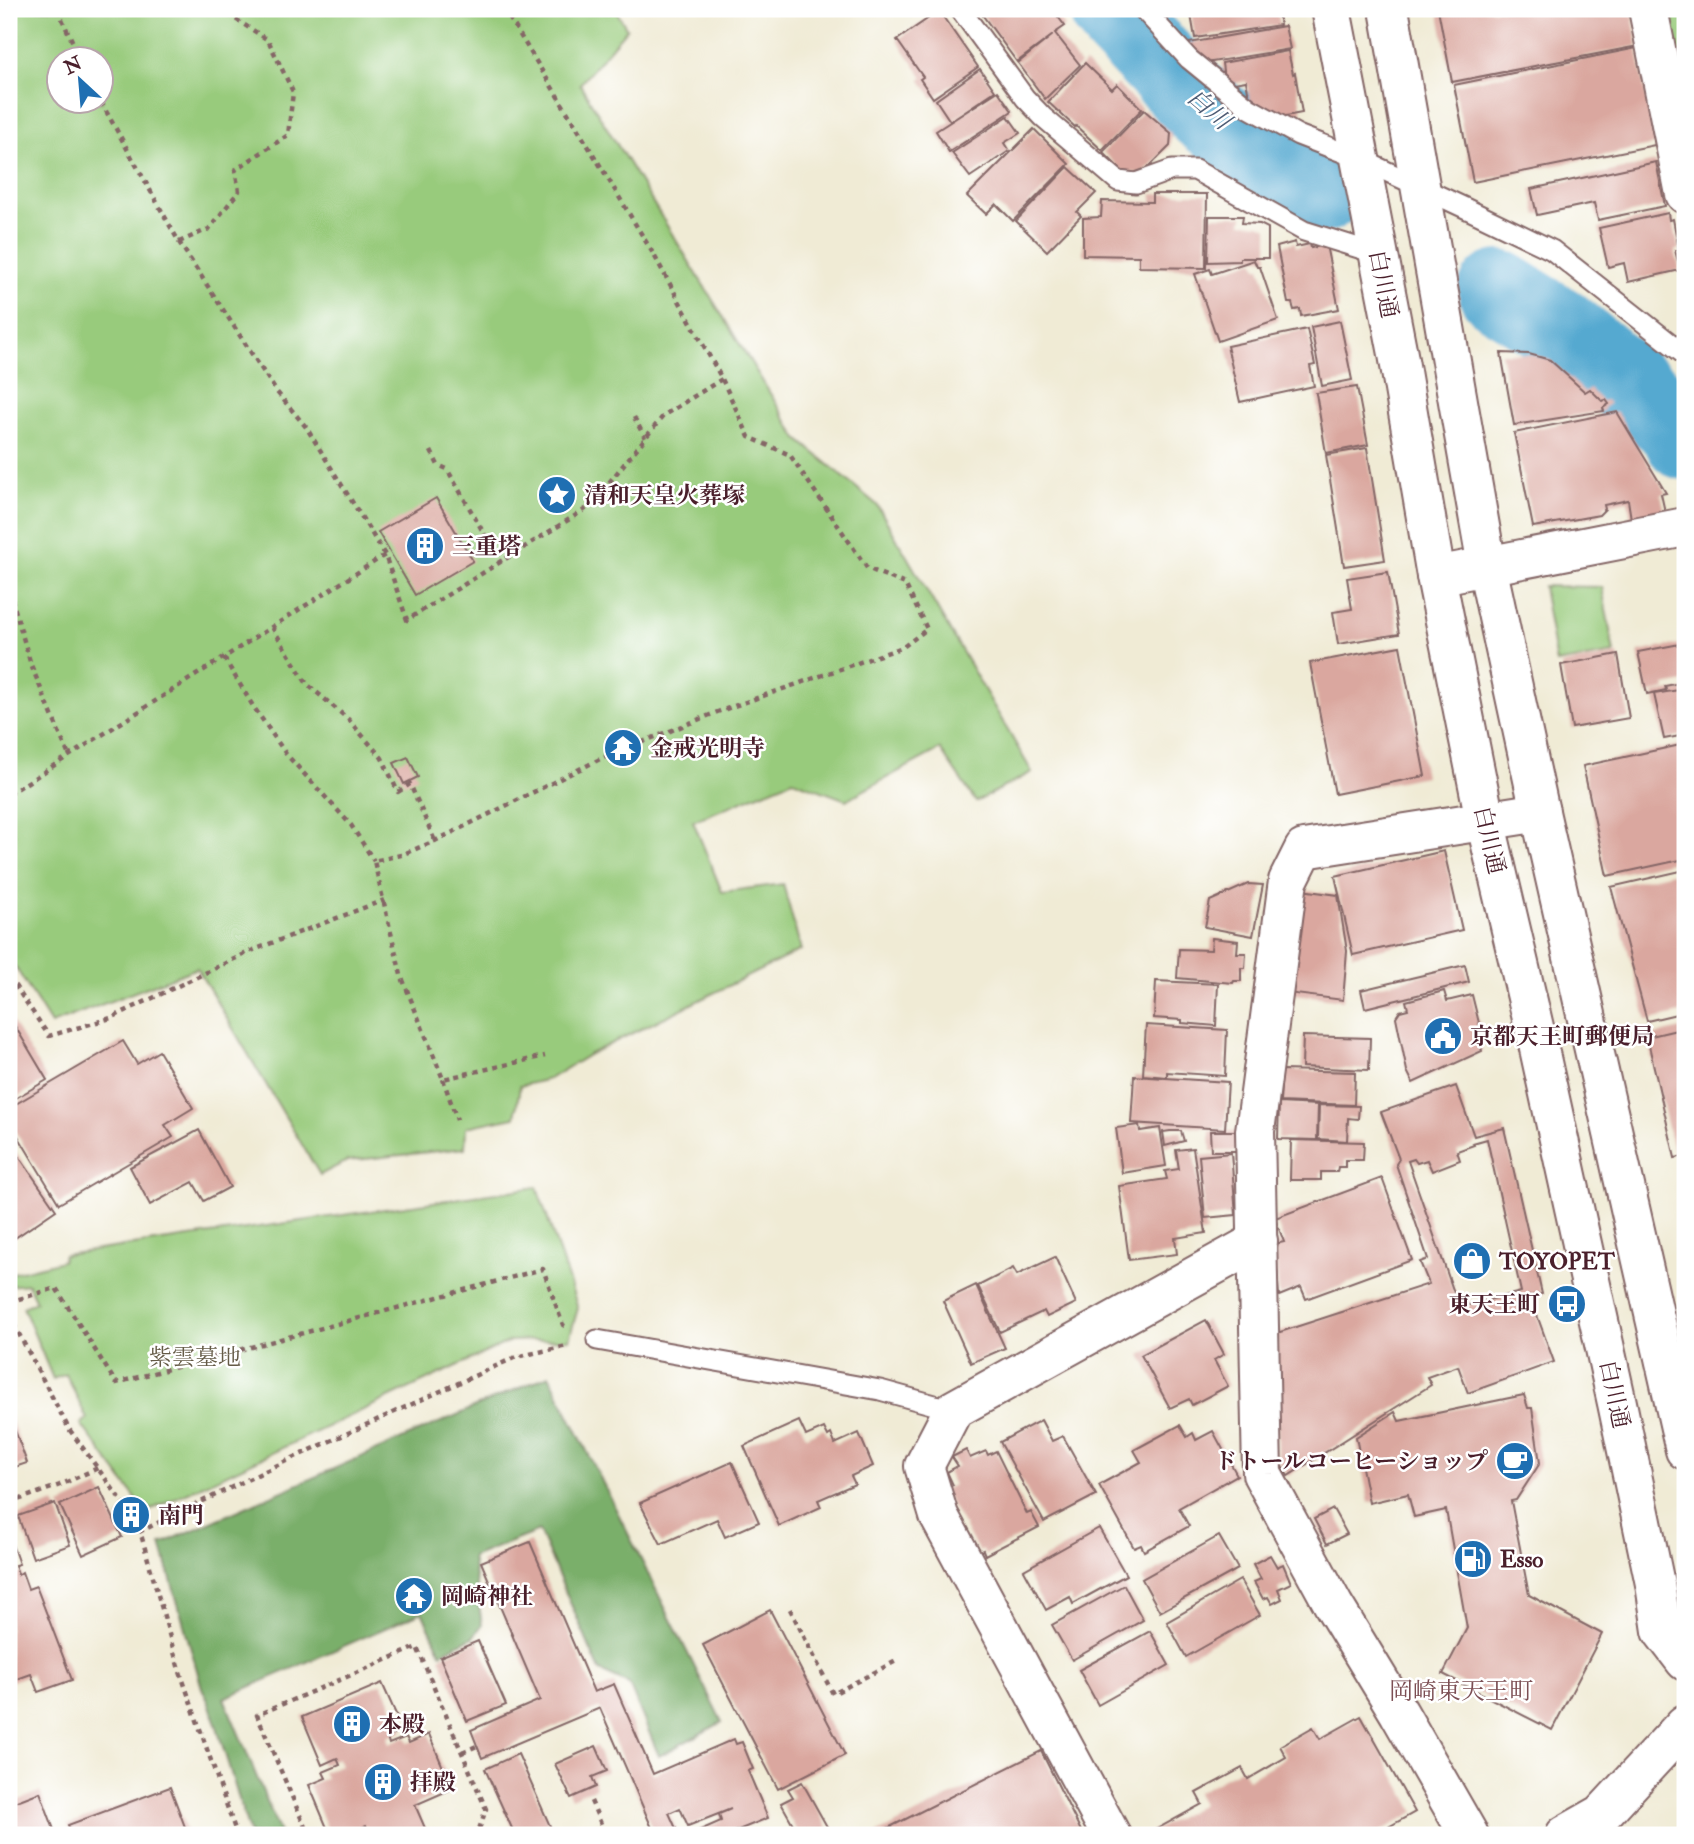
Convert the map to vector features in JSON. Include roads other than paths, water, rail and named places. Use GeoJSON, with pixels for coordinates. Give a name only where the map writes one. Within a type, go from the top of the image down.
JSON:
{"type":"FeatureCollection","features":[{"type":"Feature","properties":{"kind":"main road","name":"白川通"},"geometry":{"type":"LineString","coordinates":[[1331,9],[1436,576],[1485,820],[1538,1044],[1617,1403],[1655,1584],[1662,1631],[1685,1661]]}},
{"type":"Feature","properties":{"kind":"main road"},"geometry":{"type":"LineString","coordinates":[[1389,9],[1487,566],[1685,1450]]}},
{"type":"Feature","properties":{"kind":"main road"},"geometry":{"type":"LineString","coordinates":[[1648,9],[1678,123],[1685,194]]}},
{"type":"Feature","properties":{"kind":"main road"},"geometry":{"type":"LineString","coordinates":[[1436,576],[1684,527]]}},
{"type":"Feature","properties":{"kind":"main road"},"geometry":{"type":"LineString","coordinates":[[1469,1835],[1334,1606],[1262,1474],[1255,1131],[1288,881],[1304,849],[1540,812]]}},
{"type":"Feature","properties":{"kind":"main road"},"geometry":{"type":"LineString","coordinates":[[1111,1835],[939,1516],[924,1466],[954,1410],[1258,1241]]}},
{"type":"Feature","properties":{"kind":"main road"},"geometry":{"type":"LineString","coordinates":[[1565,1835],[1602,1814],[1685,1724]]}},
{"type":"Feature","properties":{"kind":"lane"},"geometry":{"type":"LineString","coordinates":[[960,9],[1025,98],[1043,117],[1118,181],[1136,183],[1172,170],[1195,170],[1304,231],[1378,254]]}},
{"type":"Feature","properties":{"kind":"lane"},"geometry":{"type":"LineString","coordinates":[[1143,9],[1189,59],[1249,108],[1298,135],[1360,159],[1552,250],[1685,355]]}},
{"type":"Feature","properties":{"kind":"lane"},"geometry":{"type":"LineString","coordinates":[[597,1340],[880,1390],[954,1410]]}},
{"type":"Feature","properties":{"kind":"waterway","name":"白川"},"geometry":{"type":"LineString","coordinates":[[1110,9],[1206,112],[1249,145],[1322,192]]}},
{"type":"Feature","properties":{"kind":"waterway","name":"白川"},"geometry":{"type":"LineString","coordinates":[[1499,291],[1561,329],[1680,427],[1685,439]]}},
{"type":"Feature","properties":{"kind":"place","name":"清和天皇火葬塚"},"geometry":{"type":"Point","coordinates":[557,495]}},
{"type":"Feature","properties":{"kind":"place","name":"三重塔"},"geometry":{"type":"Point","coordinates":[425,546]}},
{"type":"Feature","properties":{"kind":"place","name":"金戒光明寺"},"geometry":{"type":"Point","coordinates":[623,748]}},
{"type":"Feature","properties":{"kind":"place","name":"京都天王町郵便局"},"geometry":{"type":"Point","coordinates":[1443,1036]}},
{"type":"Feature","properties":{"kind":"place","name":"TOYOPET"},"geometry":{"type":"Point","coordinates":[1472,1261]}},
{"type":"Feature","properties":{"kind":"place","name":"東天王町"},"geometry":{"type":"Point","coordinates":[1567,1304]}},
{"type":"Feature","properties":{"kind":"place","name":"ドトールコーヒーショップ"},"geometry":{"type":"Point","coordinates":[1515,1461]}},
{"type":"Feature","properties":{"kind":"place","name":"南門"},"geometry":{"type":"Point","coordinates":[131,1515]}},
{"type":"Feature","properties":{"kind":"place","name":"Esso"},"geometry":{"type":"Point","coordinates":[1473,1559]}},
{"type":"Feature","properties":{"kind":"place","name":"岡崎神社"},"geometry":{"type":"Point","coordinates":[414,1596]}},
{"type":"Feature","properties":{"kind":"place","name":"本殿"},"geometry":{"type":"Point","coordinates":[352,1724]}},
{"type":"Feature","properties":{"kind":"place","name":"拝殿"},"geometry":{"type":"Point","coordinates":[383,1782]}},
{"type":"Feature","properties":{"kind":"district","name":"岡崎東天王町"},"geometry":{"type":"Point","coordinates":[1461,1691]}},
{"type":"Feature","properties":{"kind":"park label","name":"紫雲墓地"},"geometry":{"type":"Point","coordinates":[195,1357]}}]}
